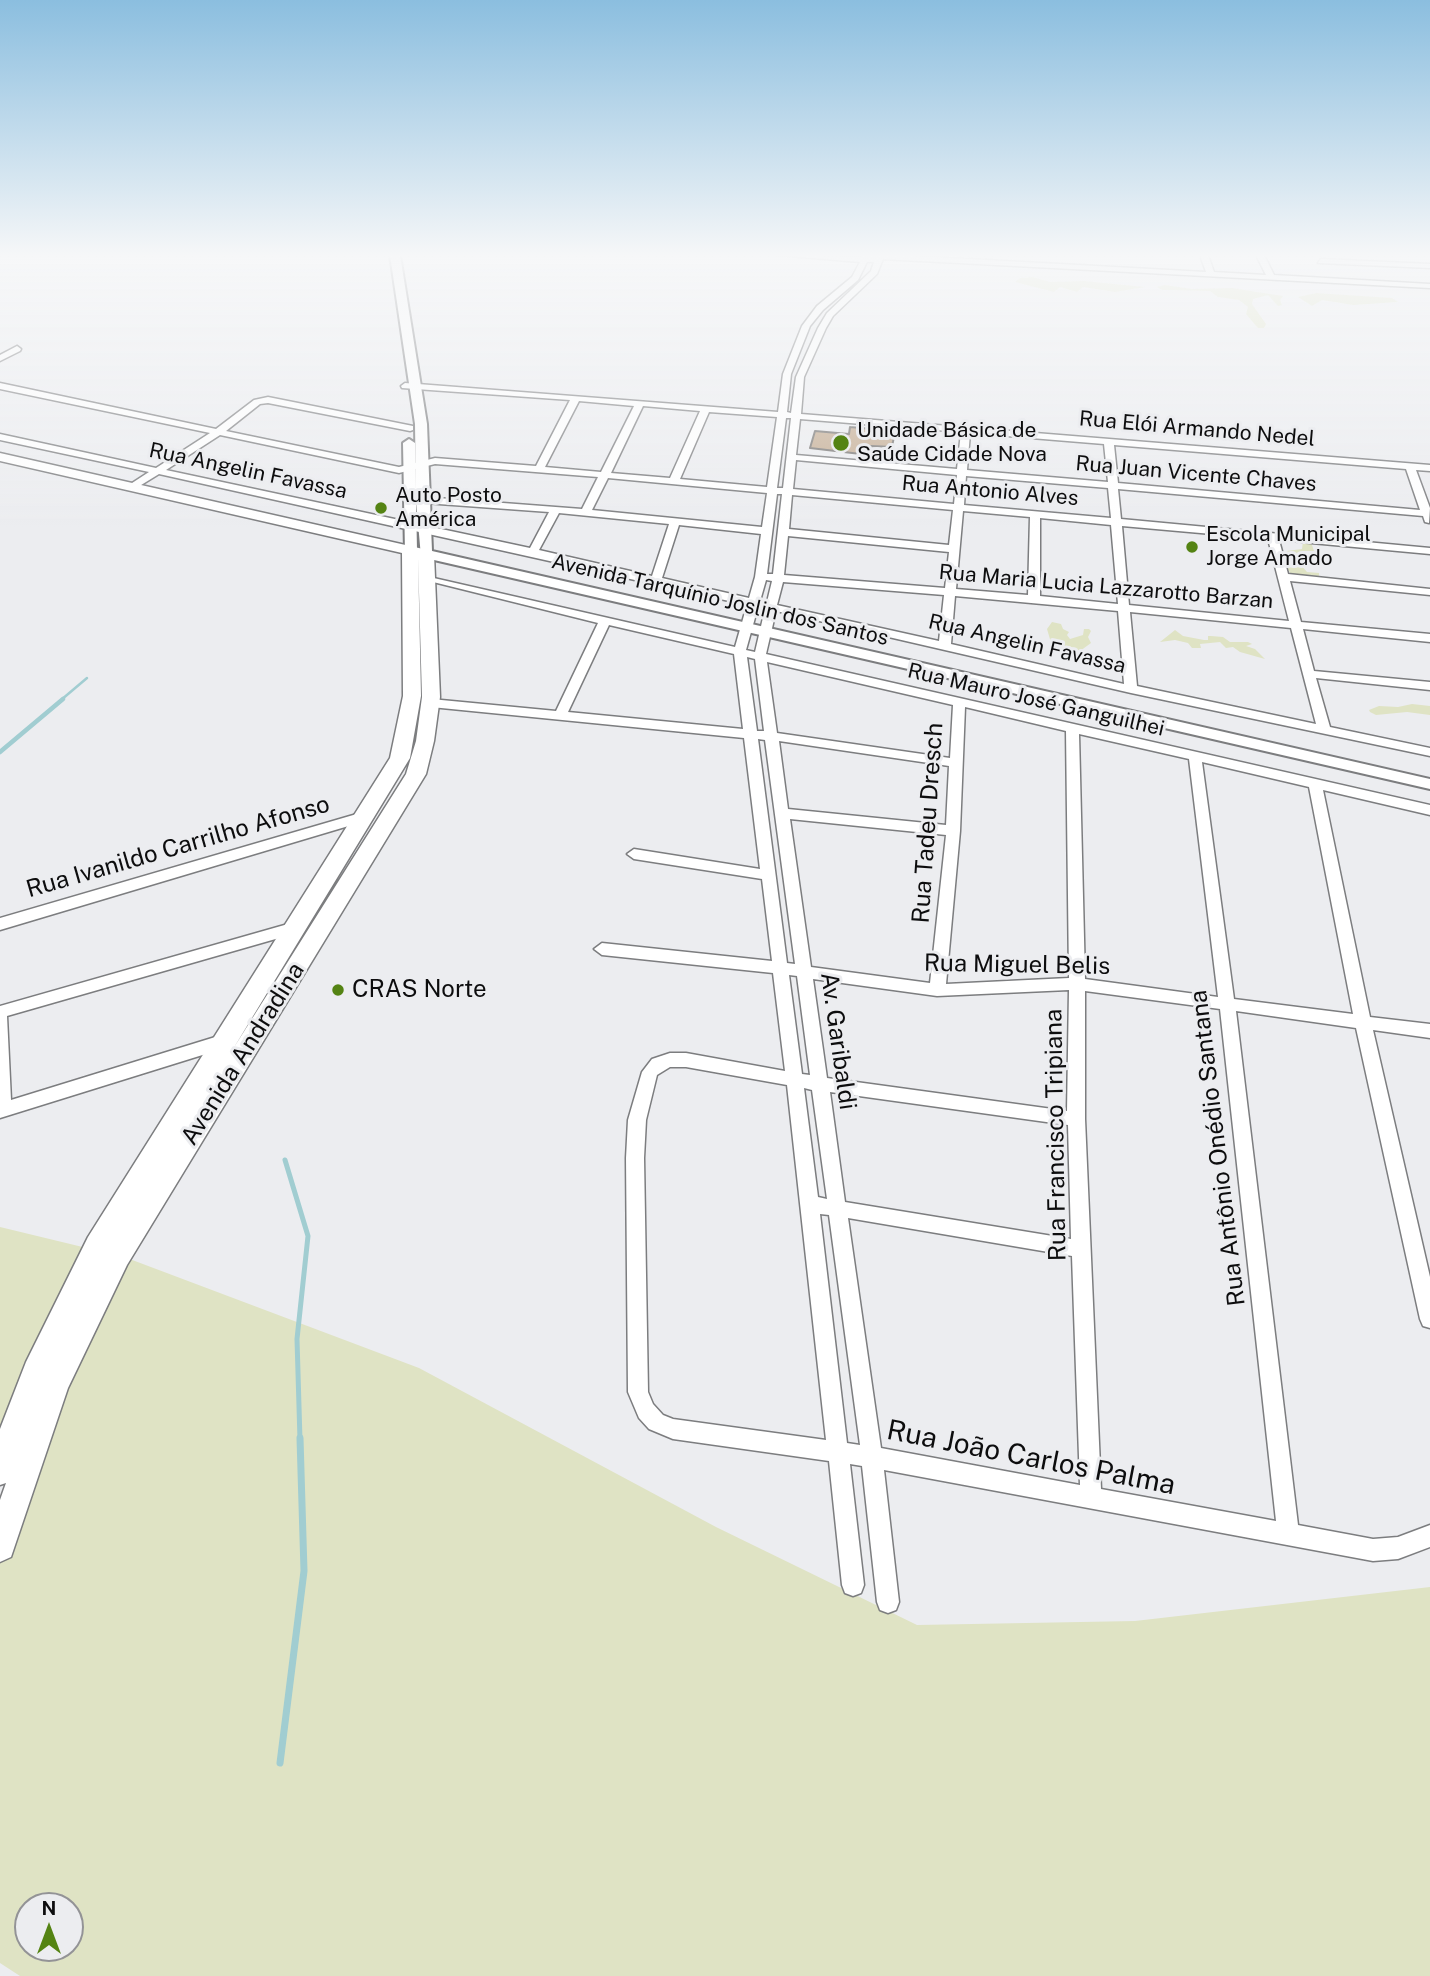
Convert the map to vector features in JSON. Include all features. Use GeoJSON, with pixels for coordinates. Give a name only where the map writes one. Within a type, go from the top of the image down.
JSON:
{"type":"FeatureCollection","features":[{"type":"Feature","properties":{"kind":"main road","name":"Avenida Tarquínio Joslin dos Santos"},"geometry":{"type":"LineString","coordinates":[[0,457],[418,552]]}},
{"type":"Feature","properties":{"kind":"main road","name":"Avenida Andradina"},"geometry":{"type":"LineString","coordinates":[[0,1546],[55,1384],[117,1256],[257,1011],[332,891],[416,774],[425,741],[431,700],[429,578],[418,552]]}},
{"type":"Feature","properties":{"kind":"main road","name":"Avenida Andradina"},"geometry":{"type":"LineString","coordinates":[[0,1470],[36,1372],[98,1246],[225,1041],[257,1011],[295,928],[332,891],[367,816],[400,758],[412,696],[418,552]]}},
{"type":"Feature","properties":{"kind":"street"},"geometry":{"type":"LineString","coordinates":[[0,359],[17,349],[7,347]]}},
{"type":"Feature","properties":{"kind":"street"},"geometry":{"type":"LineString","coordinates":[[404,347],[421,424],[421,463],[410,526],[418,552]]}},
{"type":"Feature","properties":{"kind":"street"},"geometry":{"type":"LineString","coordinates":[[406,347],[411,389],[407,469],[424,529],[418,552]]}},
{"type":"Feature","properties":{"kind":"street"},"geometry":{"type":"LineString","coordinates":[[747,628],[761,577],[787,374],[798,347]]}},
{"type":"Feature","properties":{"kind":"street","name":"Av. Garibaldi"},"geometry":{"type":"LineString","coordinates":[[813,347],[800,377],[778,577],[760,655],[872,1457],[888,1602]]}},
{"type":"Feature","properties":{"kind":"street"},"geometry":{"type":"LineString","coordinates":[[0,386],[407,469],[421,463]]}},
{"type":"Feature","properties":{"kind":"street","name":"Rua Elói Armando Nedel"},"geometry":{"type":"LineString","coordinates":[[411,389],[1410,469],[1430,468]]}},
{"type":"Feature","properties":{"kind":"street"},"geometry":{"type":"LineString","coordinates":[[132,487],[218,432],[257,401],[268,400],[410,428]]}},
{"type":"Feature","properties":{"kind":"street"},"geometry":{"type":"LineString","coordinates":[[539,469],[574,400]]}},
{"type":"Feature","properties":{"kind":"street"},"geometry":{"type":"LineString","coordinates":[[586,512],[639,406]]}},
{"type":"Feature","properties":{"kind":"street"},"geometry":{"type":"LineString","coordinates":[[674,481],[704,411]]}},
{"type":"Feature","properties":{"kind":"street"},"geometry":{"type":"LineString","coordinates":[[945,645],[966,432]]}},
{"type":"Feature","properties":{"kind":"street","name":"Rua Angelin Favassa"},"geometry":{"type":"LineString","coordinates":[[0,437],[533,552],[1131,689],[1430,752]]}},
{"type":"Feature","properties":{"kind":"street"},"geometry":{"type":"LineString","coordinates":[[1110,445],[1131,689]]}},
{"type":"Feature","properties":{"kind":"street","name":"Rua Juan Vicente Chaves"},"geometry":{"type":"LineString","coordinates":[[791,457],[1429,517]]}},
{"type":"Feature","properties":{"kind":"street","name":"Rua Antonio Alves"},"geometry":{"type":"LineString","coordinates":[[421,463],[435,461],[539,469],[1430,551]]}},
{"type":"Feature","properties":{"kind":"street"},"geometry":{"type":"LineString","coordinates":[[1410,469],[1429,517]]}},
{"type":"Feature","properties":{"kind":"street","name":"Rua Elói Armando Nedel"},"geometry":{"type":"LineString","coordinates":[[1410,469],[1430,474]]}},
{"type":"Feature","properties":{"kind":"street"},"geometry":{"type":"LineString","coordinates":[[415,499],[675,520],[767,531]]}},
{"type":"Feature","properties":{"kind":"street"},"geometry":{"type":"LineString","coordinates":[[533,552],[556,510]]}},
{"type":"Feature","properties":{"kind":"street"},"geometry":{"type":"LineString","coordinates":[[1034,514],[1034,599]]}},
{"type":"Feature","properties":{"kind":"street"},"geometry":{"type":"LineString","coordinates":[[656,580],[675,520]]}},
{"type":"Feature","properties":{"kind":"street"},"geometry":{"type":"LineString","coordinates":[[783,532],[954,549]]}},
{"type":"Feature","properties":{"kind":"street"},"geometry":{"type":"LineString","coordinates":[[1272,536],[1324,729]]}},
{"type":"Feature","properties":{"kind":"street","name":"Avenida Tarquínio Joslin dos Santos"},"geometry":{"type":"LineString","coordinates":[[418,552],[1430,784]]}},
{"type":"Feature","properties":{"kind":"street","name":"Rua Maria Lucia Lazzarotto Barzan"},"geometry":{"type":"LineString","coordinates":[[761,577],[950,591],[1430,638]]}},
{"type":"Feature","properties":{"kind":"street"},"geometry":{"type":"LineString","coordinates":[[1284,577],[1430,592]]}},
{"type":"Feature","properties":{"kind":"street","name":"Rua Mauro José Ganguilhei"},"geometry":{"type":"LineString","coordinates":[[429,578],[605,621],[1430,810]]}},
{"type":"Feature","properties":{"kind":"street"},"geometry":{"type":"LineString","coordinates":[[561,713],[605,621]]}},
{"type":"Feature","properties":{"kind":"street","name":"Av. Garibaldi"},"geometry":{"type":"LineString","coordinates":[[747,628],[740,651],[810,1204],[853,1585]]}},
{"type":"Feature","properties":{"kind":"street"},"geometry":{"type":"LineString","coordinates":[[1311,674],[1430,686]]}},
{"type":"Feature","properties":{"kind":"street"},"geometry":{"type":"LineString","coordinates":[[431,700],[769,733],[957,759]]}},
{"type":"Feature","properties":{"kind":"street","name":"Rua Tadeu Dresch"},"geometry":{"type":"LineString","coordinates":[[937,990],[953,831],[959,702]]}},
{"type":"Feature","properties":{"kind":"street","name":"Rua Francisco Tripiana"},"geometry":{"type":"LineString","coordinates":[[1072,728],[1077,984],[1076,1119],[1083,1249],[1090,1498]]}},
{"type":"Feature","properties":{"kind":"street","name":"Rua Antônio Onédio Santana"},"geometry":{"type":"LineString","coordinates":[[1195,756],[1227,1003],[1288,1534]]}},
{"type":"Feature","properties":{"kind":"street"},"geometry":{"type":"LineString","coordinates":[[1315,783],[1363,1023],[1430,1319]]}},
{"type":"Feature","properties":{"kind":"street"},"geometry":{"type":"LineString","coordinates":[[782,813],[953,831]]}},
{"type":"Feature","properties":{"kind":"street","name":"Rua Ivanildo Carrilho Afonso"},"geometry":{"type":"LineString","coordinates":[[1,923],[367,816]]}},
{"type":"Feature","properties":{"kind":"street"},"geometry":{"type":"LineString","coordinates":[[634,854],[768,875]]}},
{"type":"Feature","properties":{"kind":"street"},"geometry":{"type":"LineString","coordinates":[[0,1013],[295,928]]}},
{"type":"Feature","properties":{"kind":"street","name":"Rua Miguel Belis"},"geometry":{"type":"LineString","coordinates":[[602,949],[779,968],[937,990],[1077,984],[1430,1031]]}},
{"type":"Feature","properties":{"kind":"street"},"geometry":{"type":"LineString","coordinates":[[0,1019],[2,1111],[225,1041]]}},
{"type":"Feature","properties":{"kind":"street","name":"Rua João Carlos Palma"},"geometry":{"type":"LineString","coordinates":[[794,1079],[686,1060],[670,1060],[658,1064],[650,1072],[637,1120],[635,1158],[638,1392],[646,1411],[656,1422],[673,1429],[872,1457],[1373,1550],[1398,1548],[1430,1536]]}},
{"type":"Feature","properties":{"kind":"street"},"geometry":{"type":"LineString","coordinates":[[794,1079],[1076,1119]]}},
{"type":"Feature","properties":{"kind":"street"},"geometry":{"type":"LineString","coordinates":[[810,1204],[1083,1249]]}},
{"type":"Feature","properties":{"kind":"green space"},"geometry":{"type":"Polygon","coordinates":[[[1303,541],[1311,542],[1314,551],[1302,551],[1300,556],[1288,560],[1301,565],[1307,572],[1319,573],[1319,576],[1291,574],[1283,562],[1279,552],[1302,549],[1303,541]]]}},
{"type":"Feature","properties":{"kind":"green space"},"geometry":{"type":"Polygon","coordinates":[[[1052,622],[1061,624],[1063,629],[1069,632],[1067,635],[1070,639],[1083,635],[1084,629],[1089,629],[1091,631],[1088,637],[1091,643],[1080,651],[1069,646],[1052,646],[1047,629],[1052,622]]]}},
{"type":"Feature","properties":{"kind":"green space"},"geometry":{"type":"Polygon","coordinates":[[[1175,630],[1183,636],[1204,640],[1211,636],[1223,637],[1230,642],[1248,642],[1252,644],[1246,646],[1255,649],[1265,659],[1240,652],[1233,647],[1226,648],[1220,642],[1200,644],[1201,648],[1192,648],[1188,643],[1175,640],[1160,642],[1175,630]]]}},
{"type":"Feature","properties":{"kind":"green space"},"geometry":{"type":"Polygon","coordinates":[[[1412,704],[1430,706],[1430,715],[1407,712],[1376,715],[1369,710],[1379,706],[1398,707],[1412,704]]]}},
{"type":"Feature","properties":{"kind":"green space"},"geometry":{"type":"Polygon","coordinates":[[[0,1227],[95,1250],[0,1465],[0,1227]]]}},
{"type":"Feature","properties":{"kind":"green space"},"geometry":{"type":"Polygon","coordinates":[[[119,1255],[419,1368],[716,1527],[917,1625],[1135,1621],[1430,1587],[1430,1976],[20,1976],[0,1963],[0,1547],[119,1255]]]}},
{"type":"Feature","properties":{"kind":"building","name":"Unidade Básica de Saúde Cidade Nova"},"geometry":{"type":"Polygon","coordinates":[[[850,427],[895,431],[892,447],[871,446],[869,455],[810,448],[815,431],[849,434],[850,427]]]}},
{"type":"Feature","properties":{"kind":"waterway"},"geometry":{"type":"LineString","coordinates":[[61,700],[87,678]]}},
{"type":"Feature","properties":{"kind":"waterway"},"geometry":{"type":"LineString","coordinates":[[0,752],[63,699]]}},
{"type":"Feature","properties":{"kind":"waterway"},"geometry":{"type":"LineString","coordinates":[[285,1160],[308,1236],[297,1339],[300,1440]]}},
{"type":"Feature","properties":{"kind":"waterway"},"geometry":{"type":"LineString","coordinates":[[280,1763],[304,1571],[300,1438]]}},
{"type":"Feature","properties":{"kind":"place","name":"Unidade Básica de Saúde Cidade Nova"},"geometry":{"type":"Point","coordinates":[841,443]}},
{"type":"Feature","properties":{"kind":"place","name":"Auto Posto América"},"geometry":{"type":"Point","coordinates":[381,508]}},
{"type":"Feature","properties":{"kind":"place","name":"Escola Municipal Jorge Amado"},"geometry":{"type":"Point","coordinates":[1192,547]}},
{"type":"Feature","properties":{"kind":"place","name":"CRAS Norte"},"geometry":{"type":"Point","coordinates":[338,990]}}]}
